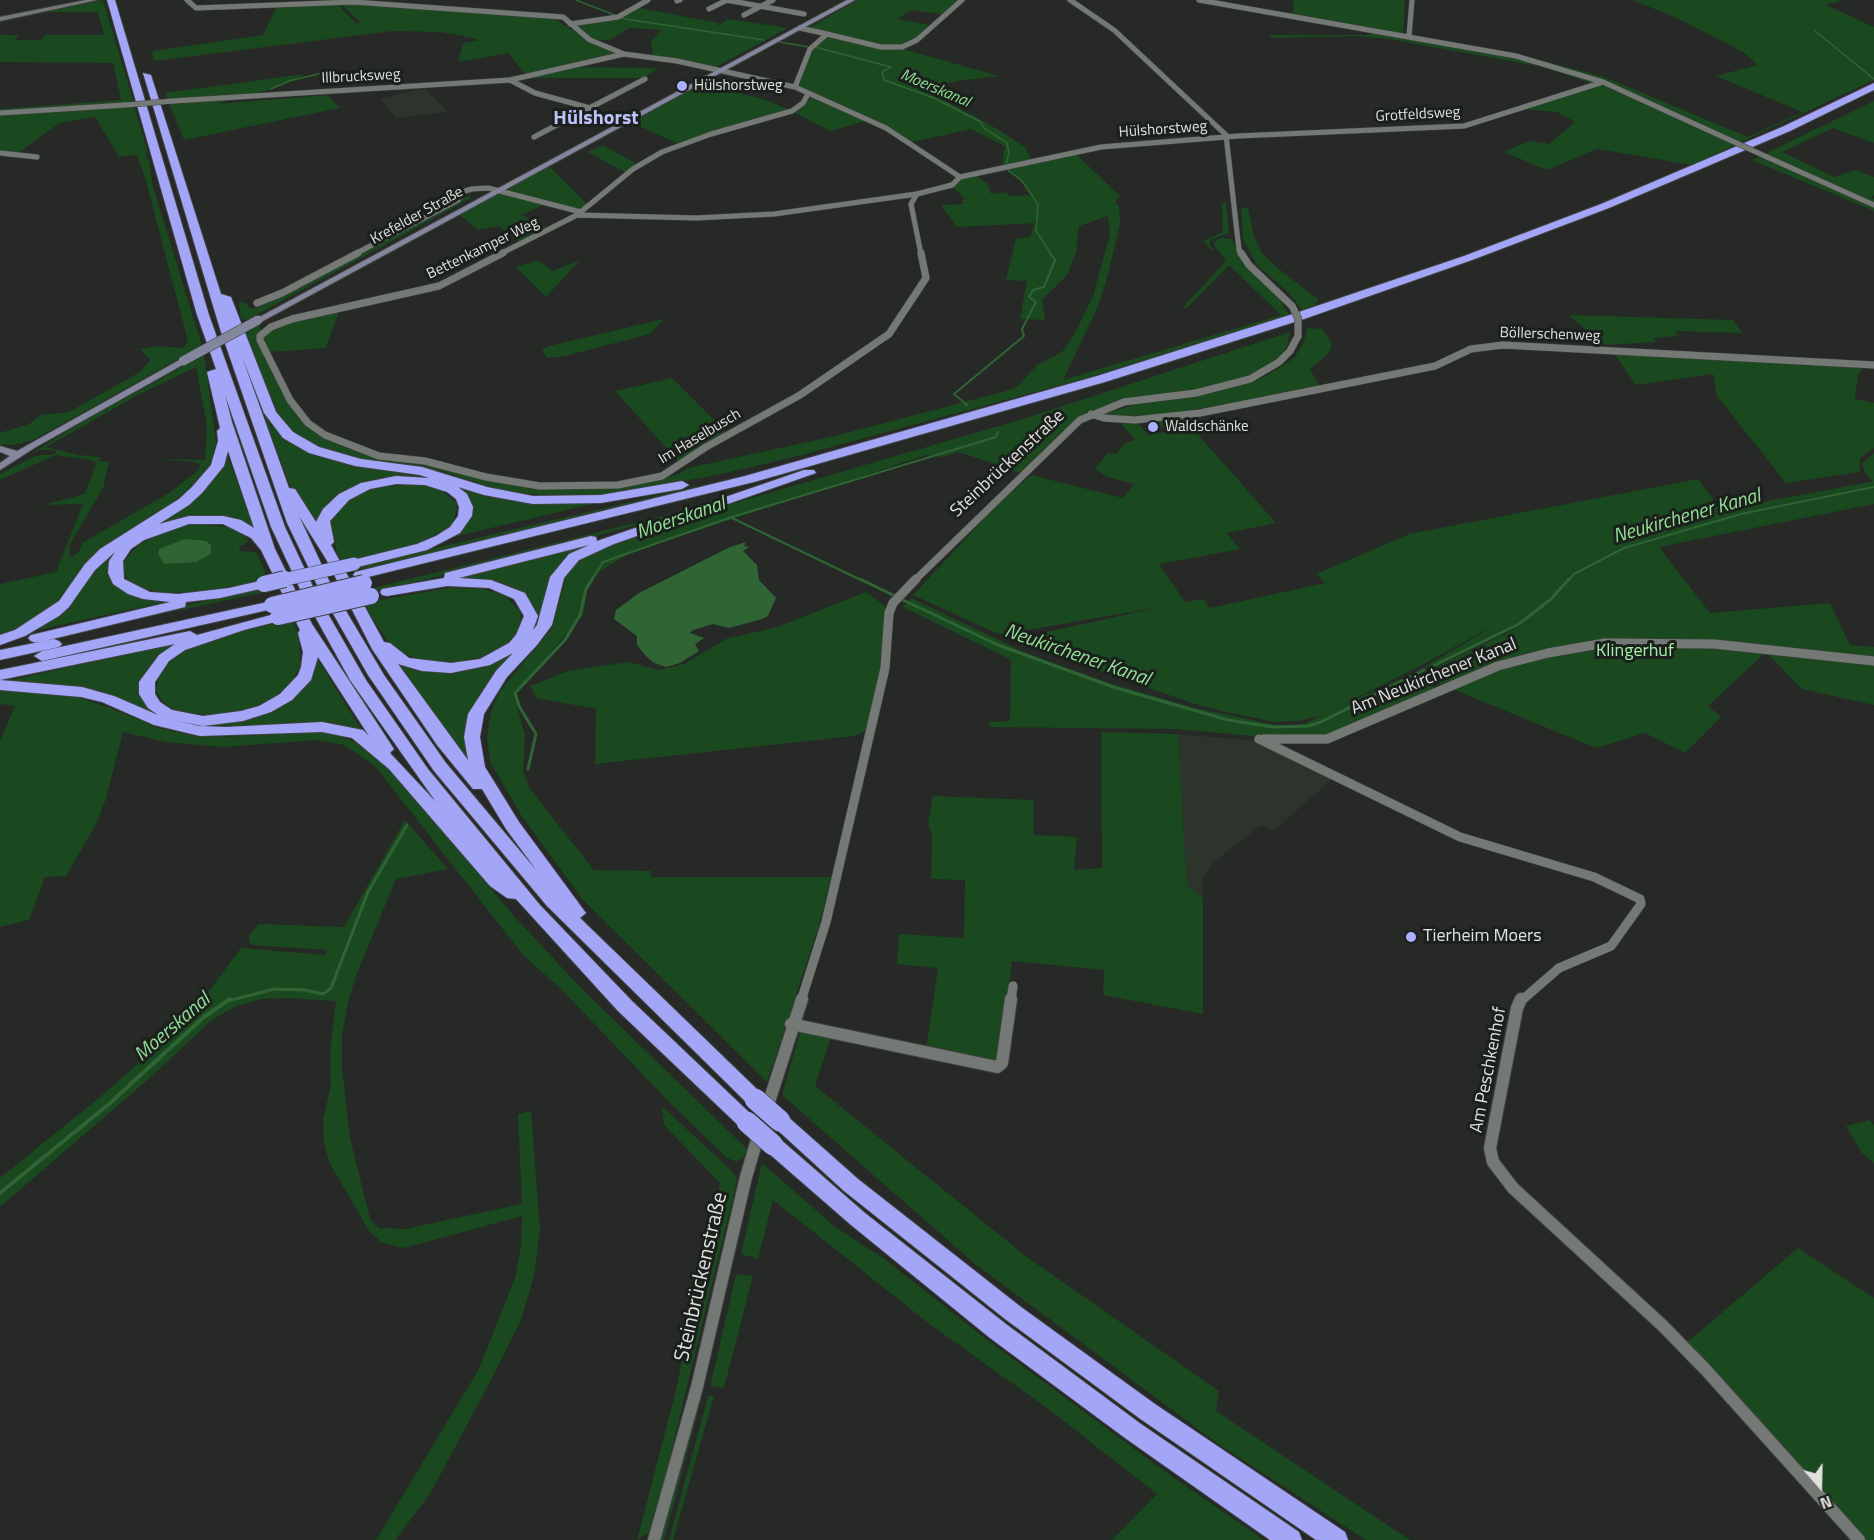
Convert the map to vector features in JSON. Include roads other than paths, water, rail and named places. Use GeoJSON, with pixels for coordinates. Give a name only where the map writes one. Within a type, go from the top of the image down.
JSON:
{"type":"FeatureCollection","features":[{"type":"Feature","properties":{"kind":"highway"},"geometry":{"type":"LineString","coordinates":[[111,0],[203,315],[278,527],[314,603],[358,680],[422,772],[534,909],[625,1006],[747,1122],[858,1219],[998,1331],[1133,1431],[1290,1540]]}},
{"type":"Feature","properties":{"kind":"highway"},"geometry":{"type":"LineString","coordinates":[[144,69],[206,259],[226,329],[294,523],[326,589],[376,675],[433,758],[553,902],[755,1099],[851,1185],[1013,1313],[1147,1411],[1336,1540]]}},
{"type":"Feature","properties":{"kind":"highway"},"geometry":{"type":"LineString","coordinates":[[0,655],[271,601],[362,580],[868,446],[1210,345],[1468,258],[1684,173],[1874,86]]}},
{"type":"Feature","properties":{"kind":"highway"},"geometry":{"type":"LineString","coordinates":[[0,664],[631,518],[833,465],[1117,382],[1401,289],[1661,190],[1794,133],[1874,94]]}},
{"type":"Feature","properties":{"kind":"highway"},"geometry":{"type":"LineString","coordinates":[[206,259],[213,267],[232,310],[270,413],[288,435],[314,450],[360,463],[422,471],[484,491],[532,500],[601,499],[678,486]]}},
{"type":"Feature","properties":{"kind":"highway"},"geometry":{"type":"LineString","coordinates":[[203,315],[218,392],[234,451],[268,549],[304,624],[395,765],[496,882],[534,909]]}},
{"type":"Feature","properties":{"kind":"highway"},"geometry":{"type":"LineString","coordinates":[[0,643],[54,613],[64,604],[90,567],[105,552],[184,502],[207,480],[217,466],[225,441],[218,411],[218,392]]}},
{"type":"Feature","properties":{"kind":"highway"},"geometry":{"type":"LineString","coordinates":[[376,558],[678,486],[868,446]]}},
{"type":"Feature","properties":{"kind":"highway"},"geometry":{"type":"LineString","coordinates":[[272,462],[333,559],[380,649],[443,741],[512,825],[574,910],[615,955],[627,975]]}},
{"type":"Feature","properties":{"kind":"highway"},"geometry":{"type":"LineString","coordinates":[[512,825],[477,766],[472,737],[476,714],[501,674],[532,642],[544,625],[557,577],[566,564],[586,550],[833,465]]}},
{"type":"Feature","properties":{"kind":"highway"},"geometry":{"type":"LineString","coordinates":[[333,559],[323,531],[323,521],[334,504],[352,492],[381,482],[412,480],[439,483],[462,497],[466,507],[465,516],[455,530],[422,547],[376,558],[362,580]]}},
{"type":"Feature","properties":{"kind":"highway"},"geometry":{"type":"LineString","coordinates":[[387,592],[559,549],[730,501]]}},
{"type":"Feature","properties":{"kind":"highway"},"geometry":{"type":"LineString","coordinates":[[268,549],[256,535],[236,523],[223,520],[189,520],[171,524],[139,537],[126,546],[116,561],[115,573],[118,581],[133,591],[148,596],[178,598],[229,592],[271,601]]}},
{"type":"Feature","properties":{"kind":"highway"},"geometry":{"type":"LineString","coordinates":[[362,580],[387,592],[447,582],[491,584],[520,596],[531,616],[523,636],[514,646],[485,662],[451,668],[422,666],[398,658],[386,648],[363,615]]}},
{"type":"Feature","properties":{"kind":"highway"},"geometry":{"type":"LineString","coordinates":[[0,643],[229,592]]}},
{"type":"Feature","properties":{"kind":"highway"},"geometry":{"type":"LineString","coordinates":[[271,601],[244,625],[205,636],[180,647],[164,658],[147,682],[147,694],[154,705],[167,714],[202,721],[243,716],[265,709],[286,697],[298,686],[309,667],[311,652],[304,624]]}},
{"type":"Feature","properties":{"kind":"highway"},"geometry":{"type":"LineString","coordinates":[[0,677],[244,625]]}},
{"type":"Feature","properties":{"kind":"highway"},"geometry":{"type":"LineString","coordinates":[[0,685],[82,692],[108,699],[160,722],[200,731],[226,732],[297,727],[345,731],[365,739],[395,765]]}},
{"type":"Feature","properties":{"kind":"main road","name":"Krefelder Straße"},"geometry":{"type":"LineString","coordinates":[[1,465],[258,320],[852,0]]}},
{"type":"Feature","properties":{"kind":"main road"},"geometry":{"type":"LineString","coordinates":[[0,449],[18,455]]}},
{"type":"Feature","properties":{"kind":"street"},"geometry":{"type":"LineString","coordinates":[[0,19],[94,0]]}},
{"type":"Feature","properties":{"kind":"street"},"geometry":{"type":"LineString","coordinates":[[187,0],[196,8],[353,2],[563,17],[600,45],[624,54]]}},
{"type":"Feature","properties":{"kind":"street"},"geometry":{"type":"LineString","coordinates":[[570,24],[618,17],[648,0]]}},
{"type":"Feature","properties":{"kind":"street"},"geometry":{"type":"LineString","coordinates":[[709,9],[730,0],[804,14]]}},
{"type":"Feature","properties":{"kind":"street"},"geometry":{"type":"LineString","coordinates":[[744,15],[773,0]]}},
{"type":"Feature","properties":{"kind":"street"},"geometry":{"type":"LineString","coordinates":[[800,28],[881,47],[902,46],[917,40],[962,0]]}},
{"type":"Feature","properties":{"kind":"street"},"geometry":{"type":"LineString","coordinates":[[1070,0],[1114,30],[1228,137]]}},
{"type":"Feature","properties":{"kind":"street"},"geometry":{"type":"LineString","coordinates":[[1199,0],[1516,56],[1603,82],[1874,206]]}},
{"type":"Feature","properties":{"kind":"street"},"geometry":{"type":"LineString","coordinates":[[1408,36],[1412,0]]}},
{"type":"Feature","properties":{"kind":"street"},"geometry":{"type":"LineString","coordinates":[[795,87],[810,49],[826,34]]}},
{"type":"Feature","properties":{"kind":"street","name":"Illbrucksweg"},"geometry":{"type":"LineString","coordinates":[[0,113],[510,80],[624,54],[677,61],[718,71]]}},
{"type":"Feature","properties":{"kind":"street"},"geometry":{"type":"LineString","coordinates":[[718,71],[795,87],[886,128],[960,177]]}},
{"type":"Feature","properties":{"kind":"street"},"geometry":{"type":"LineString","coordinates":[[534,137],[645,79]]}},
{"type":"Feature","properties":{"kind":"street"},"geometry":{"type":"LineString","coordinates":[[510,80],[535,93],[590,108]]}},
{"type":"Feature","properties":{"kind":"street","name":"Grotfeldsweg"},"geometry":{"type":"LineString","coordinates":[[1228,137],[1464,126],[1603,82]]}},
{"type":"Feature","properties":{"kind":"street","name":"Bettenkamper Weg"},"geometry":{"type":"LineString","coordinates":[[322,313],[386,300],[439,285],[579,213],[633,169],[662,152],[711,134],[792,111],[803,103],[808,94]]}},
{"type":"Feature","properties":{"kind":"street","name":"Hülshorstweg"},"geometry":{"type":"LineString","coordinates":[[579,213],[696,218],[774,214],[917,194],[952,185],[960,177],[1101,147],[1228,137]]}},
{"type":"Feature","properties":{"kind":"street","name":"Steinbrückenstraße"},"geometry":{"type":"LineString","coordinates":[[654,1540],[697,1388],[746,1177],[791,1024],[826,922],[885,668],[889,613],[893,603],[1057,440],[1091,414],[1124,402],[1196,393],[1250,379],[1280,362],[1290,351],[1298,336],[1298,318],[1292,306],[1249,265],[1239,250],[1235,229],[1228,137]]}},
{"type":"Feature","properties":{"kind":"street"},"geometry":{"type":"LineString","coordinates":[[0,153],[37,157]]}},
{"type":"Feature","properties":{"kind":"street","name":"Bettenkamper Weg"},"geometry":{"type":"LineString","coordinates":[[257,303],[282,293],[448,206],[458,200],[465,191],[479,188],[496,190],[579,213]]}},
{"type":"Feature","properties":{"kind":"street","name":"Im Haselbusch"},"geometry":{"type":"LineString","coordinates":[[322,313],[280,322],[265,331],[260,340],[298,412],[308,423],[343,444],[380,456],[425,461],[496,479],[540,486],[596,487],[650,480],[671,472],[706,447],[800,395],[889,334],[926,278],[911,204],[917,194]]}},
{"type":"Feature","properties":{"kind":"street","name":"Böllerschenweg"},"geometry":{"type":"LineString","coordinates":[[1091,414],[1135,420],[1200,413],[1435,366],[1461,352],[1503,345],[1874,364]]}},
{"type":"Feature","properties":{"kind":"street","name":"Am Neukirchener Kanal"},"geometry":{"type":"LineString","coordinates":[[1259,739],[1290,742],[1327,739],[1498,666],[1540,655],[1605,644],[1714,644],[1874,661]]}},
{"type":"Feature","properties":{"kind":"street","name":"Am Peschkenhof"},"geometry":{"type":"LineString","coordinates":[[1259,739],[1460,837],[1594,877],[1640,899],[1641,904],[1611,946],[1559,968],[1522,998],[1517,1008],[1490,1148],[1493,1162],[1513,1188],[1698,1362],[1860,1540]]}},
{"type":"Feature","properties":{"kind":"street"},"geometry":{"type":"LineString","coordinates":[[791,1024],[997,1067],[1002,1063],[1005,1052],[1013,986]]}},
{"type":"Feature","properties":{"kind":"waterway","name":"Moerskanal"},"geometry":{"type":"LineString","coordinates":[[576,0],[625,19],[764,40]]}},
{"type":"Feature","properties":{"kind":"waterway"},"geometry":{"type":"LineString","coordinates":[[1815,31],[1874,79]]}},
{"type":"Feature","properties":{"kind":"waterway","name":"Moerskanal"},"geometry":{"type":"LineString","coordinates":[[779,42],[809,47]]}},
{"type":"Feature","properties":{"kind":"waterway","name":"Moerskanal"},"geometry":{"type":"LineString","coordinates":[[815,47],[891,67],[882,72],[884,80],[934,98],[981,122],[984,128],[1007,143],[1009,153],[1005,168]]}},
{"type":"Feature","properties":{"kind":"waterway"},"geometry":{"type":"LineString","coordinates":[[271,89],[289,81],[326,72]]}},
{"type":"Feature","properties":{"kind":"waterway","name":"Moerskanal"},"geometry":{"type":"LineString","coordinates":[[1008,170],[1022,181],[1038,204],[1036,231],[1051,254]]}},
{"type":"Feature","properties":{"kind":"waterway","name":"Moerskanal"},"geometry":{"type":"LineString","coordinates":[[967,405],[954,394],[1024,336],[1022,329],[1036,302],[1029,297],[1033,290],[1044,287],[1055,260],[1050,253]]}},
{"type":"Feature","properties":{"kind":"waterway","name":"Moerskanal"},"geometry":{"type":"LineString","coordinates":[[591,581],[603,562],[732,517],[996,437],[998,432]]}},
{"type":"Feature","properties":{"kind":"waterway","name":"Neukirchener Kanal"},"geometry":{"type":"LineString","coordinates":[[1568,581],[1574,574],[1624,548],[1741,514],[1874,487]]}},
{"type":"Feature","properties":{"kind":"waterway","name":"Neukirchener Kanal"},"geometry":{"type":"LineString","coordinates":[[732,518],[863,581]]}},
{"type":"Feature","properties":{"kind":"waterway","name":"Moerskanal"},"geometry":{"type":"LineString","coordinates":[[528,769],[536,734],[519,706],[515,693],[565,640],[580,615],[586,589],[592,579]]}},
{"type":"Feature","properties":{"kind":"waterway","name":"Neukirchener Kanal"},"geometry":{"type":"LineString","coordinates":[[860,579],[895,596]]}},
{"type":"Feature","properties":{"kind":"waterway","name":"Neukirchener Kanal"},"geometry":{"type":"LineString","coordinates":[[1431,667],[1519,624],[1551,599],[1569,579]]}},
{"type":"Feature","properties":{"kind":"waterway","name":"Neukirchener Kanal"},"geometry":{"type":"LineString","coordinates":[[901,599],[998,645],[1116,688],[1228,720],[1273,727],[1308,726],[1321,722],[1424,670]]}},
{"type":"Feature","properties":{"kind":"waterway","name":"Moerskanal"},"geometry":{"type":"LineString","coordinates":[[228,1001],[274,989],[305,990],[323,994],[331,988],[368,892],[407,825]]}},
{"type":"Feature","properties":{"kind":"waterway","name":"Moerskanal"},"geometry":{"type":"LineString","coordinates":[[0,1193],[109,1104],[204,1017],[230,999]]}},
{"type":"Feature","properties":{"kind":"place","name":"Hülshorstweg"},"geometry":{"type":"Point","coordinates":[682,86]}},
{"type":"Feature","properties":{"kind":"place","name":"Waldschänke"},"geometry":{"type":"Point","coordinates":[1153,427]}},
{"type":"Feature","properties":{"kind":"place","name":"Tierheim Moers"},"geometry":{"type":"Point","coordinates":[1411,937]}},
{"type":"Feature","properties":{"kind":"district","name":"Hülshorst"},"geometry":{"type":"Point","coordinates":[596,119]}},
{"type":"Feature","properties":{"kind":"park label","name":"Klingerhuf"},"geometry":{"type":"Point","coordinates":[1635,652]}}]}
